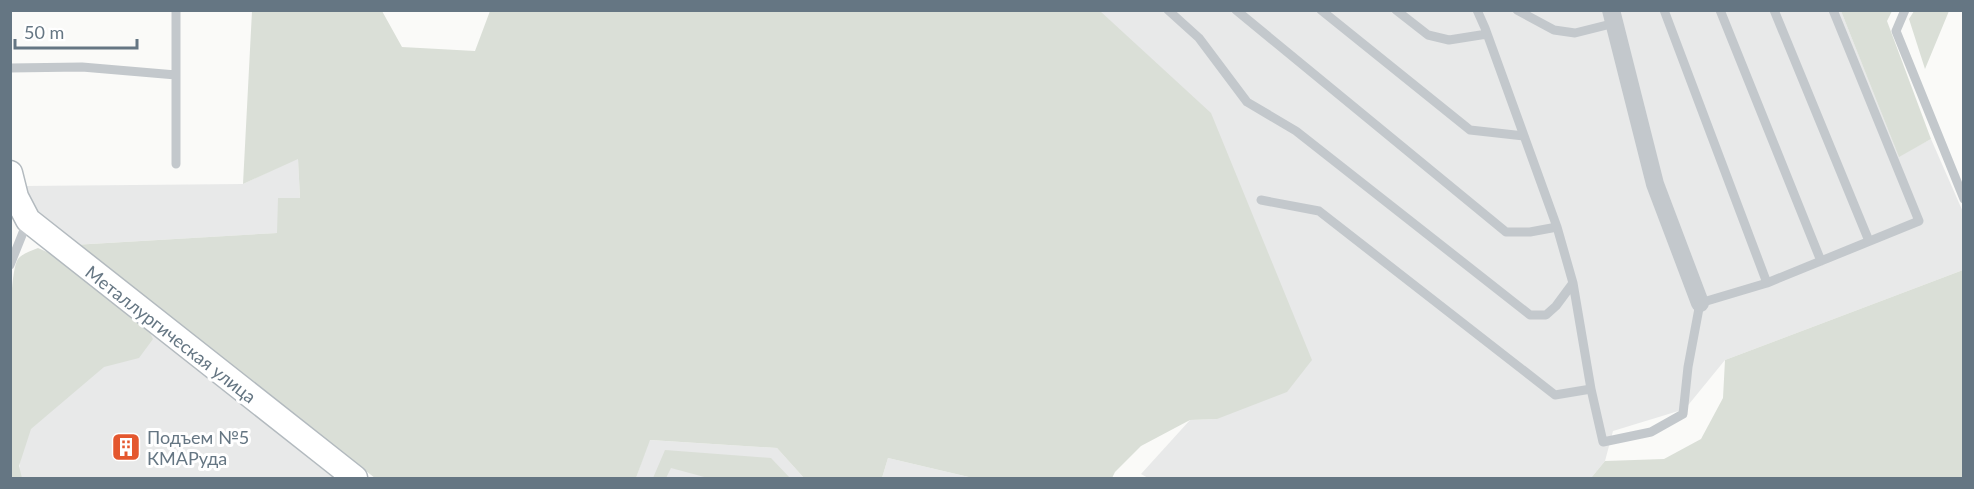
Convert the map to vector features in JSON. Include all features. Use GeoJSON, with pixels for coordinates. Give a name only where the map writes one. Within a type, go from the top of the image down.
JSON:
{"type":"FeatureCollection","features":[{"type":"Feature","properties":{"kind":"street"},"geometry":{"type":"LineString","coordinates":[[1613,17],[1655,184],[1700,303]]}},
{"type":"Feature","properties":{"kind":"street","name":"Металлургическая улица"},"geometry":{"type":"LineString","coordinates":[[10,173],[13,197],[27,220],[355,478]]}},
{"type":"Feature","properties":{"kind":"lane"},"geometry":{"type":"LineString","coordinates":[[176,10],[176,164]]}},
{"type":"Feature","properties":{"kind":"lane"},"geometry":{"type":"LineString","coordinates":[[1168,10],[1199,38],[1247,102],[1296,131],[1530,315],[1546,315],[1556,306],[1573,283]]}},
{"type":"Feature","properties":{"kind":"lane"},"geometry":{"type":"LineString","coordinates":[[1236,10],[1506,232],[1530,232],[1557,227]]}},
{"type":"Feature","properties":{"kind":"lane"},"geometry":{"type":"LineString","coordinates":[[1321,10],[1470,130],[1524,136]]}},
{"type":"Feature","properties":{"kind":"lane"},"geometry":{"type":"LineString","coordinates":[[1396,10],[1428,35],[1449,40],[1487,34]]}},
{"type":"Feature","properties":{"kind":"lane"},"geometry":{"type":"LineString","coordinates":[[1478,10],[1557,227],[1573,283],[1603,442],[1651,432],[1683,414],[1688,367],[1700,303],[1767,283],[1918,221],[1833,10]]}},
{"type":"Feature","properties":{"kind":"lane"},"geometry":{"type":"LineString","coordinates":[[1517,10],[1554,30],[1575,33],[1613,17]]}},
{"type":"Feature","properties":{"kind":"lane"},"geometry":{"type":"LineString","coordinates":[[1664,10],[1767,283]]}},
{"type":"Feature","properties":{"kind":"lane"},"geometry":{"type":"LineString","coordinates":[[1720,10],[1821,261]]}},
{"type":"Feature","properties":{"kind":"lane"},"geometry":{"type":"LineString","coordinates":[[1774,10],[1869,241]]}},
{"type":"Feature","properties":{"kind":"lane"},"geometry":{"type":"LineString","coordinates":[[1905,10],[1896,31],[1964,199]]}},
{"type":"Feature","properties":{"kind":"lane"},"geometry":{"type":"LineString","coordinates":[[10,68],[82,67],[176,75]]}},
{"type":"Feature","properties":{"kind":"lane"},"geometry":{"type":"LineString","coordinates":[[1261,200],[1319,211],[1555,395],[1591,388]]}},
{"type":"Feature","properties":{"kind":"lane"},"geometry":{"type":"LineString","coordinates":[[10,265],[27,220]]}},
{"type":"Feature","properties":{"kind":"shaded area"},"geometry":{"type":"Polygon","coordinates":[[[252,11],[382,11],[402,47],[475,51],[490,11],[1100,11],[1211,113],[1312,360],[1287,392],[1217,419],[1190,420],[1141,446],[1115,472],[1112,478],[973,478],[888,458],[882,478],[804,478],[777,448],[650,440],[636,478],[375,478],[73,245],[277,233],[278,198],[300,198],[298,159],[243,184],[252,11]]]}},
{"type":"Feature","properties":{"kind":"shaded area"},"geometry":{"type":"Polygon","coordinates":[[[1100,11],[1841,11],[1899,156],[1931,139],[1963,212],[1963,270],[1725,360],[1685,409],[1613,431],[1605,461],[1591,478],[1148,478],[1141,474],[1190,420],[1217,419],[1100,11]]]}},
{"type":"Feature","properties":{"kind":"shaded area"},"geometry":{"type":"Polygon","coordinates":[[[1841,11],[1892,11],[1887,21],[1931,139],[1899,157],[1841,11]]]}},
{"type":"Feature","properties":{"kind":"shaded area"},"geometry":{"type":"Polygon","coordinates":[[[1914,11],[1949,11],[1925,69],[1909,19],[1914,11]]]}},
{"type":"Feature","properties":{"kind":"shaded area"},"geometry":{"type":"Polygon","coordinates":[[[298,158],[300,199],[277,233],[72,245],[35,215],[24,186],[243,184],[298,158]]]}},
{"type":"Feature","properties":{"kind":"shaded area"},"geometry":{"type":"Polygon","coordinates":[[[38,248],[56,256],[148,329],[153,339],[139,358],[104,367],[31,429],[19,466],[22,478],[11,478],[11,296],[18,259],[38,248]]]}},
{"type":"Feature","properties":{"kind":"shaded area"},"geometry":{"type":"Polygon","coordinates":[[[1963,270],[1963,478],[1591,478],[1605,461],[1664,459],[1701,439],[1723,398],[1725,360],[1963,270]]]}},
{"type":"Feature","properties":{"kind":"shaded area"},"geometry":{"type":"Polygon","coordinates":[[[148,329],[344,478],[18,478],[24,431],[148,329]]]}},
{"type":"Feature","properties":{"kind":"shaded area"},"geometry":{"type":"Polygon","coordinates":[[[649,440],[777,448],[804,478],[636,478],[649,440]]]}},
{"type":"Feature","properties":{"kind":"shaded area"},"geometry":{"type":"Polygon","coordinates":[[[665,450],[771,458],[790,478],[708,478],[671,468],[666,478],[653,478],[665,450]]]}},
{"type":"Feature","properties":{"kind":"shaded area"},"geometry":{"type":"Polygon","coordinates":[[[888,458],[973,478],[882,478],[888,458]]]}},
{"type":"Feature","properties":{"kind":"place","name":"Подъем №5 КМАРуда"},"geometry":{"type":"Point","coordinates":[126,447]}}]}
